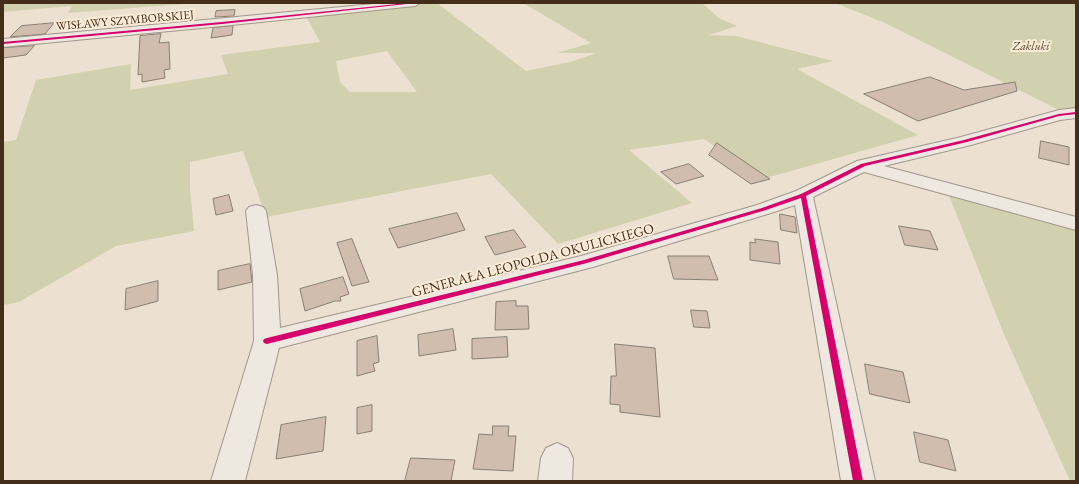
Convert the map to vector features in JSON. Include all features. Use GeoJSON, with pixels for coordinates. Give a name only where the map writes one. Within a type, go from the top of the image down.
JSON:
{"type":"FeatureCollection","features":[{"type":"Feature","properties":{"kind":"street","name":"WISŁAWY SZYMBORSKIEJ"},"geometry":{"type":"LineString","coordinates":[[3,43],[222,24],[415,3]]}},
{"type":"Feature","properties":{"kind":"street","name":"GENERAŁA LEOPOLDA OKULICKIEGO"},"geometry":{"type":"LineString","coordinates":[[267,341],[585,262],[764,209],[803,195],[863,166],[965,141],[1059,115],[1076,113]]}},
{"type":"Feature","properties":{"kind":"street"},"geometry":{"type":"LineString","coordinates":[[863,166],[1076,224]]}},
{"type":"Feature","properties":{"kind":"street"},"geometry":{"type":"LineString","coordinates":[[803,195],[855,459],[858,481]]}},
{"type":"Feature","properties":{"kind":"street"},"geometry":{"type":"LineString","coordinates":[[228,481],[267,341],[265,275],[256,211]]}},
{"type":"Feature","properties":{"kind":"green space"},"geometry":{"type":"Polygon","coordinates":[[[3,3],[195,3],[68,13],[72,6],[3,12],[3,3]]]}},
{"type":"Feature","properties":{"kind":"green space"},"geometry":{"type":"Polygon","coordinates":[[[423,3],[437,3],[526,71],[570,62],[597,53],[557,53],[591,43],[523,3],[702,3],[719,18],[737,26],[709,35],[736,36],[833,61],[797,69],[918,135],[763,179],[704,139],[629,150],[692,203],[558,244],[491,174],[266,217],[243,151],[190,162],[190,188],[194,231],[116,246],[19,302],[3,305],[3,142],[16,140],[36,80],[131,64],[130,90],[228,74],[221,55],[320,42],[307,18],[423,3]],[[387,51],[336,61],[340,82],[350,92],[417,92],[387,51]]]}},
{"type":"Feature","properties":{"kind":"green space","name":"Zakluki"},"geometry":{"type":"Polygon","coordinates":[[[835,3],[1076,3],[1076,108],[1057,109],[885,23],[835,3]]]}},
{"type":"Feature","properties":{"kind":"green space"},"geometry":{"type":"Polygon","coordinates":[[[949,195],[1076,231],[1076,481],[1070,481],[1003,332],[949,195]]]}},
{"type":"Feature","properties":{"kind":"building"},"geometry":{"type":"Polygon","coordinates":[[[235,10],[234,16],[215,17],[216,11],[235,10]]]}},
{"type":"Feature","properties":{"kind":"building"},"geometry":{"type":"Polygon","coordinates":[[[54,23],[45,34],[10,37],[21,26],[54,23]]]}},
{"type":"Feature","properties":{"kind":"building"},"geometry":{"type":"Polygon","coordinates":[[[233,26],[232,35],[211,38],[213,28],[233,26]]]}},
{"type":"Feature","properties":{"kind":"building"},"geometry":{"type":"Polygon","coordinates":[[[161,34],[159,43],[169,42],[170,69],[164,70],[165,78],[142,82],[142,74],[138,75],[140,36],[161,34]]]}},
{"type":"Feature","properties":{"kind":"building"},"geometry":{"type":"Polygon","coordinates":[[[34,46],[26,55],[3,58],[3,48],[34,46]]]}},
{"type":"Feature","properties":{"kind":"building"},"geometry":{"type":"Polygon","coordinates":[[[930,77],[964,90],[1015,82],[1017,91],[918,121],[864,94],[930,77]]]}},
{"type":"Feature","properties":{"kind":"building"},"geometry":{"type":"Polygon","coordinates":[[[1041,141],[1069,147],[1069,165],[1039,158],[1041,141]]]}},
{"type":"Feature","properties":{"kind":"building"},"geometry":{"type":"Polygon","coordinates":[[[717,143],[770,179],[751,184],[709,155],[717,143]]]}},
{"type":"Feature","properties":{"kind":"building"},"geometry":{"type":"Polygon","coordinates":[[[689,164],[704,176],[676,184],[661,172],[689,164]]]}},
{"type":"Feature","properties":{"kind":"building"},"geometry":{"type":"Polygon","coordinates":[[[229,195],[233,211],[216,215],[213,199],[229,195]]]}},
{"type":"Feature","properties":{"kind":"building"},"geometry":{"type":"Polygon","coordinates":[[[457,213],[465,230],[398,248],[389,229],[457,213]]]}},
{"type":"Feature","properties":{"kind":"building"},"geometry":{"type":"Polygon","coordinates":[[[780,214],[795,217],[797,233],[781,230],[780,214]]]}},
{"type":"Feature","properties":{"kind":"building"},"geometry":{"type":"Polygon","coordinates":[[[899,226],[930,231],[938,250],[905,245],[899,226]]]}},
{"type":"Feature","properties":{"kind":"building"},"geometry":{"type":"Polygon","coordinates":[[[514,230],[526,247],[495,255],[485,237],[514,230]]]}},
{"type":"Feature","properties":{"kind":"building"},"geometry":{"type":"Polygon","coordinates":[[[352,239],[369,282],[352,286],[337,243],[352,239]]]}},
{"type":"Feature","properties":{"kind":"building"},"geometry":{"type":"Polygon","coordinates":[[[755,239],[778,242],[780,264],[750,260],[750,242],[755,243],[755,239]]]}},
{"type":"Feature","properties":{"kind":"building"},"geometry":{"type":"Polygon","coordinates":[[[668,256],[709,256],[718,280],[674,279],[668,256]]]}},
{"type":"Feature","properties":{"kind":"building"},"geometry":{"type":"Polygon","coordinates":[[[250,264],[252,282],[218,290],[218,271],[250,264]]]}},
{"type":"Feature","properties":{"kind":"building"},"geometry":{"type":"Polygon","coordinates":[[[343,277],[349,294],[340,297],[341,301],[335,301],[305,311],[300,289],[343,277]]]}},
{"type":"Feature","properties":{"kind":"building"},"geometry":{"type":"Polygon","coordinates":[[[158,281],[158,301],[125,310],[126,289],[158,281]]]}},
{"type":"Feature","properties":{"kind":"building"},"geometry":{"type":"Polygon","coordinates":[[[516,301],[516,306],[528,306],[529,329],[495,330],[496,302],[516,301]]]}},
{"type":"Feature","properties":{"kind":"building"},"geometry":{"type":"Polygon","coordinates":[[[691,310],[707,311],[710,328],[694,327],[691,310]]]}},
{"type":"Feature","properties":{"kind":"building"},"geometry":{"type":"Polygon","coordinates":[[[453,329],[456,350],[419,356],[418,335],[453,329]]]}},
{"type":"Feature","properties":{"kind":"building"},"geometry":{"type":"Polygon","coordinates":[[[377,336],[379,362],[373,364],[375,371],[357,376],[357,341],[377,336]]]}},
{"type":"Feature","properties":{"kind":"building"},"geometry":{"type":"Polygon","coordinates":[[[507,337],[508,357],[472,359],[472,339],[507,337]]]}},
{"type":"Feature","properties":{"kind":"building"},"geometry":{"type":"Polygon","coordinates":[[[615,344],[655,348],[660,417],[620,412],[620,405],[610,404],[611,376],[616,376],[615,344]]]}},
{"type":"Feature","properties":{"kind":"building"},"geometry":{"type":"Polygon","coordinates":[[[865,364],[903,372],[910,403],[870,394],[865,364]]]}},
{"type":"Feature","properties":{"kind":"building"},"geometry":{"type":"Polygon","coordinates":[[[372,405],[372,431],[357,434],[357,408],[372,405]]]}},
{"type":"Feature","properties":{"kind":"building"},"geometry":{"type":"Polygon","coordinates":[[[326,417],[323,451],[276,459],[281,425],[326,417]]]}},
{"type":"Feature","properties":{"kind":"building"},"geometry":{"type":"Polygon","coordinates":[[[493,426],[509,426],[508,436],[516,436],[513,471],[473,469],[479,434],[492,435],[493,426]]]}},
{"type":"Feature","properties":{"kind":"building"},"geometry":{"type":"Polygon","coordinates":[[[914,432],[948,440],[956,471],[920,462],[914,432]]]}},
{"type":"Feature","properties":{"kind":"building"},"geometry":{"type":"Polygon","coordinates":[[[411,458],[455,460],[451,481],[405,481],[411,458]]]}},
{"type":"Feature","properties":{"kind":"cycle path"},"geometry":{"type":"LineString","coordinates":[[3,43],[222,23],[415,3]]}},
{"type":"Feature","properties":{"kind":"cycle path"},"geometry":{"type":"LineString","coordinates":[[858,481],[803,195],[863,165],[965,141],[1059,115],[1076,113]]}},
{"type":"Feature","properties":{"kind":"cycle path"},"geometry":{"type":"LineString","coordinates":[[267,341],[585,262],[764,209],[803,195]]}}]}
